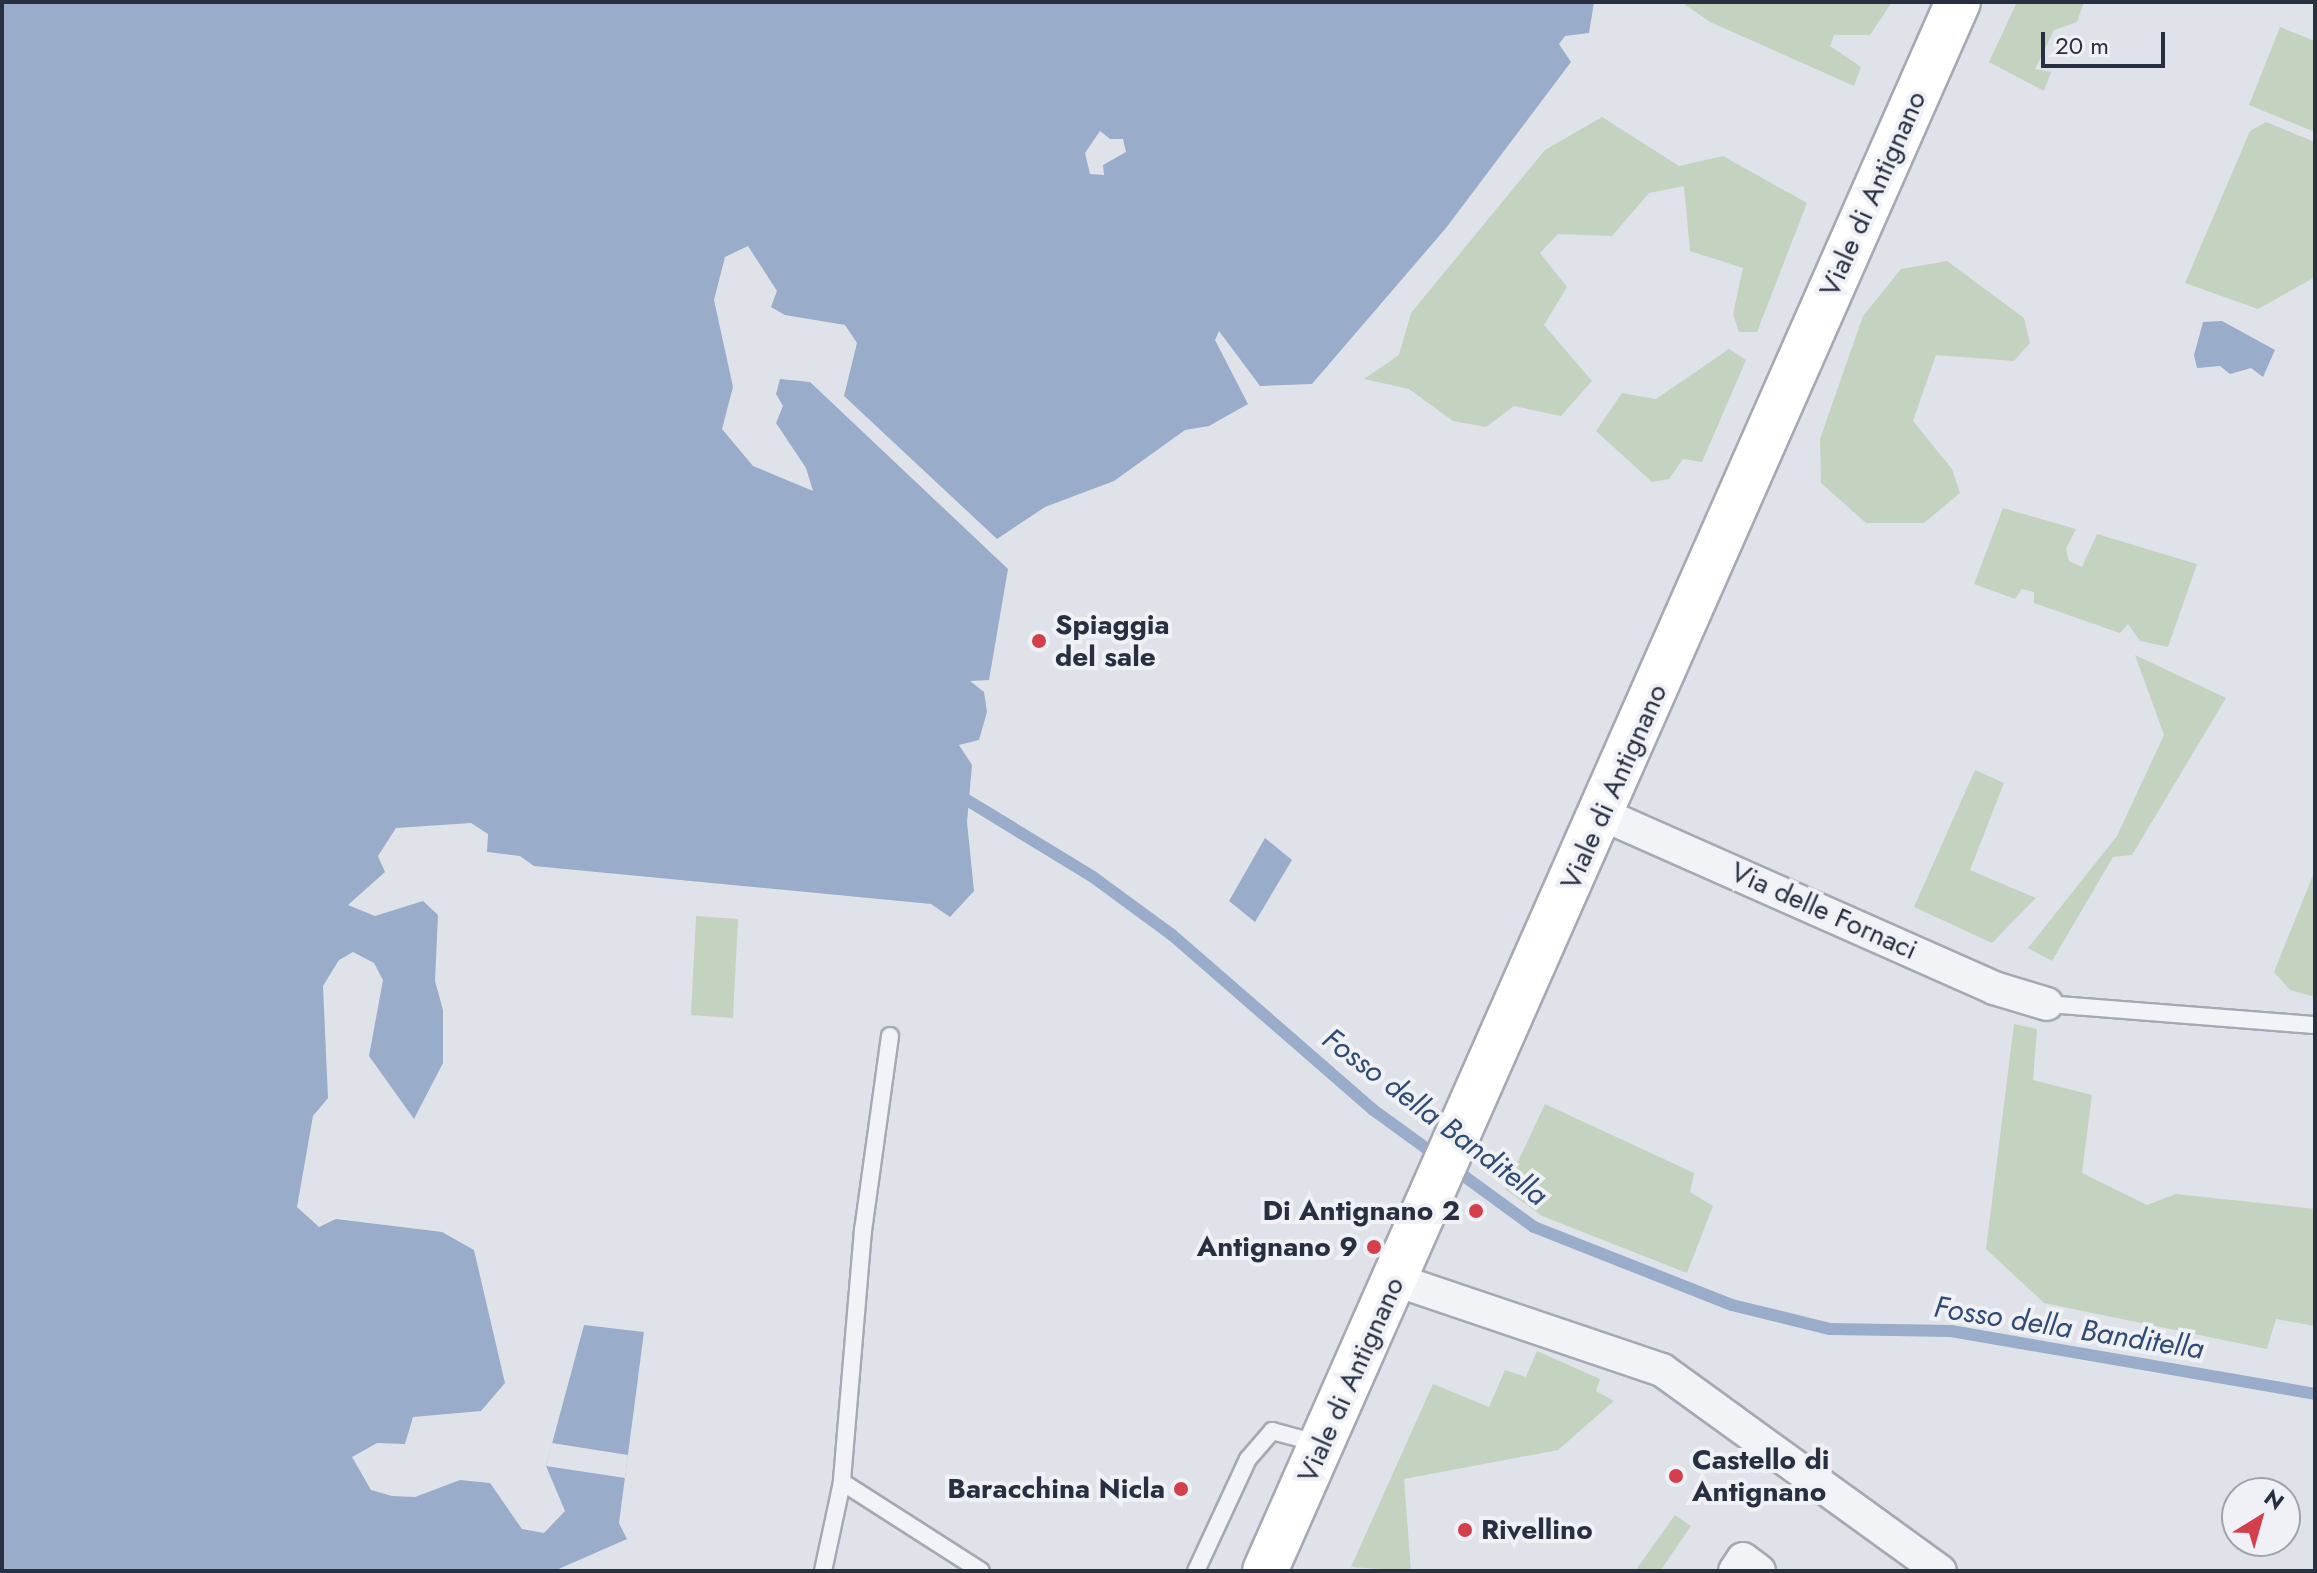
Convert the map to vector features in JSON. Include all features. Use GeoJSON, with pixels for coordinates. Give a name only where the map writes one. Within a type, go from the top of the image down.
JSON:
{"type":"FeatureCollection","features":[{"type":"Feature","properties":{"kind":"main road","name":"Viale di Antignano"},"geometry":{"type":"LineString","coordinates":[[1265,1571],[1626,762],[1958,2]]}},
{"type":"Feature","properties":{"kind":"street","name":"Via delle Fornaci"},"geometry":{"type":"LineString","coordinates":[[1602,814],[1717,862],[1994,988],[2047,1004]]}},
{"type":"Feature","properties":{"kind":"street"},"geometry":{"type":"LineString","coordinates":[[1396,1280],[1535,1330],[1662,1370],[1940,1571]]}},
{"type":"Feature","properties":{"kind":"street"},"geometry":{"type":"LineString","coordinates":[[1735,1571],[1743,1559],[1759,1571]]}},
{"type":"Feature","properties":{"kind":"lane"},"geometry":{"type":"LineString","coordinates":[[2047,1004],[2315,1025]]}},
{"type":"Feature","properties":{"kind":"lane"},"geometry":{"type":"LineString","coordinates":[[823,1571],[842,1482],[863,1230],[890,1036]]}},
{"type":"Feature","properties":{"kind":"lane"},"geometry":{"type":"LineString","coordinates":[[1196,1571],[1248,1459],[1272,1431],[1322,1444]]}},
{"type":"Feature","properties":{"kind":"lane"},"geometry":{"type":"LineString","coordinates":[[842,1482],[981,1571]]}},
{"type":"Feature","properties":{"kind":"green space"},"geometry":{"type":"Polygon","coordinates":[[[1681,2],[1892,2],[1870,35],[1834,35],[1830,46],[1861,67],[1854,86],[1710,22],[1681,2]]]}},
{"type":"Feature","properties":{"kind":"green space"},"geometry":{"type":"Polygon","coordinates":[[[2017,2],[2084,2],[2077,22],[2054,30],[2035,69],[2051,72],[2044,91],[1989,62],[2017,2]]]}},
{"type":"Feature","properties":{"kind":"green space"},"geometry":{"type":"Polygon","coordinates":[[[2280,27],[2315,41],[2315,132],[2249,105],[2280,27]]]}},
{"type":"Feature","properties":{"kind":"green space"},"geometry":{"type":"Polygon","coordinates":[[[1602,117],[1679,166],[1723,156],[1807,203],[1757,332],[1739,332],[1733,314],[1743,268],[1690,251],[1684,186],[1649,193],[1612,236],[1558,234],[1540,253],[1567,287],[1544,325],[1592,381],[1561,416],[1514,406],[1486,427],[1453,421],[1409,389],[1364,379],[1399,355],[1411,313],[1545,150],[1602,117]]]}},
{"type":"Feature","properties":{"kind":"green space"},"geometry":{"type":"Polygon","coordinates":[[[2266,122],[2315,142],[2315,277],[2258,309],[2185,283],[2250,131],[2266,122]]]}},
{"type":"Feature","properties":{"kind":"green space"},"geometry":{"type":"Polygon","coordinates":[[[1947,261],[2024,318],[2030,343],[2014,361],[1936,355],[1913,421],[1952,469],[1960,493],[1924,523],[1866,523],[1821,483],[1820,439],[1863,316],[1901,269],[1947,261]]]}},
{"type":"Feature","properties":{"kind":"green space"},"geometry":{"type":"Polygon","coordinates":[[[1729,349],[1746,360],[1702,462],[1683,459],[1669,479],[1652,482],[1596,431],[1622,393],[1656,399],[1729,349]]]}},
{"type":"Feature","properties":{"kind":"green space"},"geometry":{"type":"Polygon","coordinates":[[[2003,508],[2076,529],[2066,549],[2069,561],[2082,567],[2097,534],[2197,564],[2168,647],[2140,641],[2128,624],[2120,633],[2034,603],[2034,592],[2022,589],[2015,599],[1974,584],[2003,508]]]}},
{"type":"Feature","properties":{"kind":"green space"},"geometry":{"type":"Polygon","coordinates":[[[2135,655],[2226,698],[2132,855],[2113,857],[2052,961],[2028,948],[2117,836],[2164,735],[2135,655]]]}},
{"type":"Feature","properties":{"kind":"green space"},"geometry":{"type":"Polygon","coordinates":[[[1975,770],[2004,783],[1970,870],[2036,898],[1992,943],[1914,907],[1975,770]]]}},
{"type":"Feature","properties":{"kind":"green space"},"geometry":{"type":"Polygon","coordinates":[[[2313,875],[2315,997],[2290,990],[2274,972],[2313,875]]]}},
{"type":"Feature","properties":{"kind":"green space"},"geometry":{"type":"Polygon","coordinates":[[[696,916],[738,919],[733,1018],[691,1015],[696,916]]]}},
{"type":"Feature","properties":{"kind":"green space"},"geometry":{"type":"Polygon","coordinates":[[[2014,1024],[2037,1029],[2033,1080],[2092,1095],[2082,1173],[2147,1205],[2176,1194],[2315,1209],[2315,1326],[2276,1319],[2267,1349],[2044,1303],[1986,1249],[2014,1024]]]}},
{"type":"Feature","properties":{"kind":"green space"},"geometry":{"type":"Polygon","coordinates":[[[1545,1104],[1694,1173],[1690,1192],[1713,1206],[1687,1273],[1542,1216],[1505,1189],[1545,1104]]]}},
{"type":"Feature","properties":{"kind":"green space"},"geometry":{"type":"Polygon","coordinates":[[[1537,1351],[1600,1379],[1596,1391],[1614,1401],[1558,1450],[1404,1479],[1411,1571],[1351,1567],[1433,1384],[1489,1407],[1505,1370],[1526,1377],[1537,1351]]]}},
{"type":"Feature","properties":{"kind":"green space"},"geometry":{"type":"Polygon","coordinates":[[[1675,1515],[1691,1526],[1660,1571],[1635,1571],[1675,1515]]]}},
{"type":"Feature","properties":{"kind":"water"},"geometry":{"type":"Polygon","coordinates":[[[2,2],[1594,2],[1589,33],[1565,36],[1559,44],[1571,62],[1446,228],[1312,384],[1260,386],[1219,331],[1215,340],[1248,404],[1209,426],[1185,430],[1114,481],[1045,507],[997,539],[844,396],[857,343],[845,325],[785,315],[771,307],[777,291],[748,246],[725,257],[714,300],[733,387],[722,429],[753,466],[813,491],[806,468],[776,423],[783,406],[776,394],[780,379],[810,382],[1008,569],[989,680],[970,681],[984,692],[987,712],[979,740],[959,745],[972,765],[967,822],[974,891],[950,917],[931,904],[534,866],[520,856],[487,852],[488,834],[471,823],[396,828],[378,856],[385,872],[348,905],[375,916],[423,901],[438,915],[435,981],[443,1010],[443,1063],[414,1119],[369,1056],[383,980],[374,963],[353,952],[339,960],[323,986],[328,1098],[313,1116],[297,1207],[319,1227],[336,1219],[442,1232],[474,1250],[505,1383],[481,1411],[413,1417],[405,1444],[377,1443],[352,1457],[371,1490],[392,1496],[415,1497],[460,1480],[490,1483],[522,1529],[544,1533],[565,1511],[546,1466],[584,1325],[644,1332],[619,1523],[627,1539],[554,1571],[2,1571],[2,2]],[[1100,131],[1085,153],[1090,174],[1104,175],[1103,165],[1126,152],[1123,139],[1110,139],[1100,131]]]}},
{"type":"Feature","properties":{"kind":"water"},"geometry":{"type":"Polygon","coordinates":[[[2222,321],[2275,350],[2263,377],[2251,368],[2230,374],[2220,366],[2197,368],[2194,355],[2203,322],[2222,321]]]}},
{"type":"Feature","properties":{"kind":"water"},"geometry":{"type":"Polygon","coordinates":[[[1265,838],[1292,860],[1255,922],[1229,901],[1265,838]]]}},
{"type":"Feature","properties":{"kind":"pier"},"geometry":{"type":"Polygon","coordinates":[[[552,1443],[628,1455],[625,1478],[546,1466],[552,1443]]]}},
{"type":"Feature","properties":{"kind":"waterway","name":"Fosso della Banditella"},"geometry":{"type":"LineString","coordinates":[[967,800],[1093,877],[1171,934],[1372,1109],[1438,1157]]}},
{"type":"Feature","properties":{"kind":"waterway","name":"Fosso della Banditella"},"geometry":{"type":"LineString","coordinates":[[1453,1168],[1534,1227],[1732,1305],[1830,1329],[1951,1331],[2315,1394]]}},
{"type":"Feature","properties":{"kind":"place","name":"Spiaggia del sale"},"geometry":{"type":"Point","coordinates":[1039,641]}},
{"type":"Feature","properties":{"kind":"place","name":"Di Antignano 2"},"geometry":{"type":"Point","coordinates":[1476,1211]}},
{"type":"Feature","properties":{"kind":"place","name":"Antignano 9"},"geometry":{"type":"Point","coordinates":[1374,1247]}},
{"type":"Feature","properties":{"kind":"place","name":"Castello di Antignano"},"geometry":{"type":"Point","coordinates":[1676,1476]}},
{"type":"Feature","properties":{"kind":"place","name":"Baracchina Nicla"},"geometry":{"type":"Point","coordinates":[1181,1489]}},
{"type":"Feature","properties":{"kind":"place","name":"Rivellino"},"geometry":{"type":"Point","coordinates":[1465,1530]}}]}
